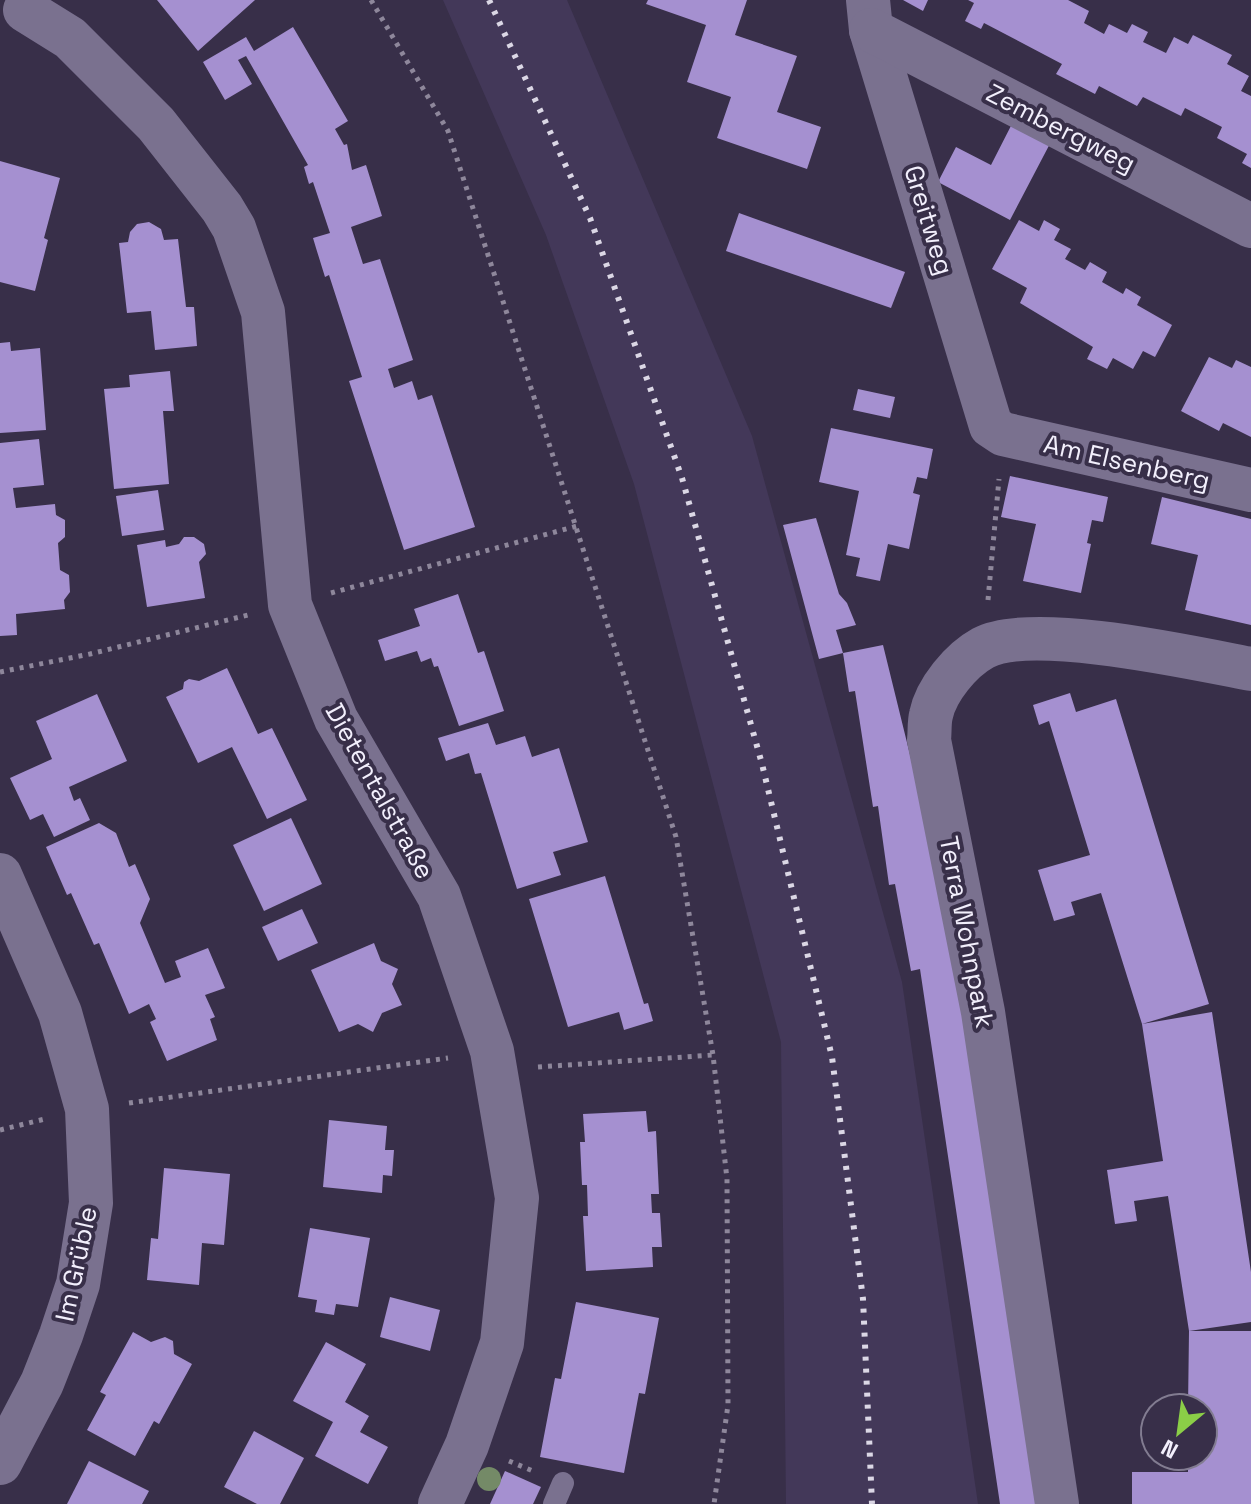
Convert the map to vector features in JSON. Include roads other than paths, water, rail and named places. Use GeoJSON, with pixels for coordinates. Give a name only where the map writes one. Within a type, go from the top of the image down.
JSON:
{"type":"FeatureCollection","features":[{"type":"Feature","properties":{"kind":"street","name":"Dietentalstraße"},"geometry":{"type":"LineString","coordinates":[[17,14],[70,38],[156,124],[222,208],[234,228],[263,312],[290,605],[336,719],[439,896],[492,1051],[517,1198],[502,1343],[467,1445],[440,1504]]}},
{"type":"Feature","properties":{"kind":"street","name":"Zembergweg"},"geometry":{"type":"LineString","coordinates":[[870,15],[1251,226]]}},
{"type":"Feature","properties":{"kind":"street","name":"Greitweg"},"geometry":{"type":"LineString","coordinates":[[870,15],[991,426],[1003,434]]}},
{"type":"Feature","properties":{"kind":"street","name":"Am Elsenberg"},"geometry":{"type":"LineString","coordinates":[[1003,434],[1251,490]]}},
{"type":"Feature","properties":{"kind":"street","name":"Terra Wohnpark"},"geometry":{"type":"LineString","coordinates":[[1057,1504],[983,1012],[929,740],[931,713],[944,686],[984,647],[1024,637],[1148,649],[1251,669]]}},
{"type":"Feature","properties":{"kind":"street","name":"Im Grüble"},"geometry":{"type":"LineString","coordinates":[[0,875],[56,1003],[87,1109],[91,1203],[78,1284],[42,1383],[0,1463]]}},
{"type":"Feature","properties":{"kind":"railway"},"geometry":{"type":"LineString","coordinates":[[489,0],[590,218],[682,478],[762,764],[832,1057],[863,1299],[872,1504]]}}]}
